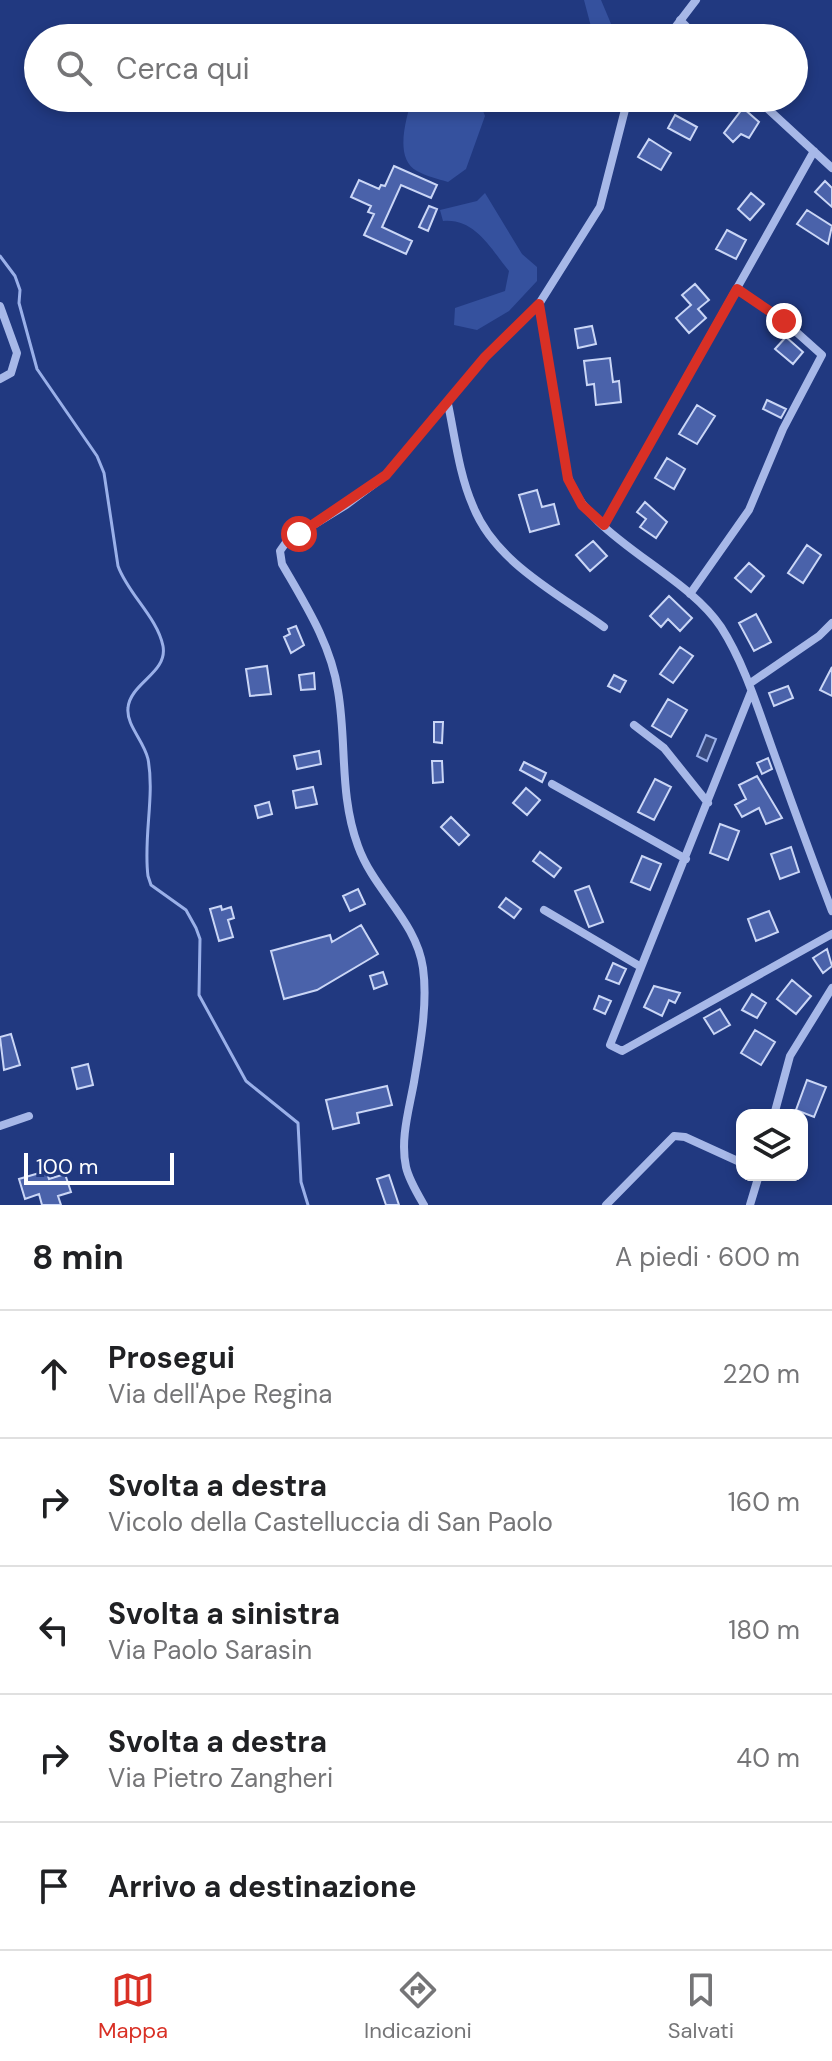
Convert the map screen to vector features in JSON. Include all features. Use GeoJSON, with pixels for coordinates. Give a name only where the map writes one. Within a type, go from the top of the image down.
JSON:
{"type":"FeatureCollection","features":[{"type":"Feature","properties":{"kind":"street"},"geometry":{"type":"LineString","coordinates":[[677,24],[696,0]]}},
{"type":"Feature","properties":{"kind":"street"},"geometry":{"type":"LineString","coordinates":[[680,20],[684,24]]}},
{"type":"Feature","properties":{"kind":"street"},"geometry":{"type":"LineString","coordinates":[[424,1205],[406,1168],[404,1151],[420,1034],[424,980],[420,954],[410,927],[374,880],[357,845],[343,785],[337,683],[322,638],[280,553],[287,541],[346,505],[386,475],[485,357],[539,304],[600,207],[624,112]]}},
{"type":"Feature","properties":{"kind":"street"},"geometry":{"type":"LineString","coordinates":[[771,112],[832,168]]}},
{"type":"Feature","properties":{"kind":"street"},"geometry":{"type":"LineString","coordinates":[[604,525],[814,151]]}},
{"type":"Feature","properties":{"kind":"street"},"geometry":{"type":"LineString","coordinates":[[690,594],[744,519],[783,429],[822,355],[784,321],[737,289]]}},
{"type":"Feature","properties":{"kind":"street"},"geometry":{"type":"LineString","coordinates":[[539,304],[568,479],[582,505],[690,594],[721,627],[750,688],[832,911]]}},
{"type":"Feature","properties":{"kind":"street"},"geometry":{"type":"LineString","coordinates":[[0,306],[17,356],[11,373],[0,379]]}},
{"type":"Feature","properties":{"kind":"street"},"geometry":{"type":"LineString","coordinates":[[448,404],[468,493],[488,534],[513,561],[604,627]]}},
{"type":"Feature","properties":{"kind":"street"},"geometry":{"type":"LineString","coordinates":[[832,623],[750,688],[686,859],[610,1042],[614,1049],[622,1051],[832,934]]}},
{"type":"Feature","properties":{"kind":"street"},"geometry":{"type":"LineString","coordinates":[[634,725],[668,751],[708,803]]}},
{"type":"Feature","properties":{"kind":"street"},"geometry":{"type":"LineString","coordinates":[[552,784],[686,859]]}},
{"type":"Feature","properties":{"kind":"street"},"geometry":{"type":"LineString","coordinates":[[544,910],[641,967]]}},
{"type":"Feature","properties":{"kind":"street"},"geometry":{"type":"LineString","coordinates":[[776,1109],[790,1056],[832,988]]}},
{"type":"Feature","properties":{"kind":"street"},"geometry":{"type":"LineString","coordinates":[[0,1126],[29,1116]]}},
{"type":"Feature","properties":{"kind":"street"},"geometry":{"type":"LineString","coordinates":[[606,1205],[674,1136],[685,1137],[736,1160]]}},
{"type":"Feature","properties":{"kind":"street"},"geometry":{"type":"LineString","coordinates":[[750,1205],[757,1181]]}},
{"type":"Feature","properties":{"kind":"shaded area"},"geometry":{"type":"Polygon","coordinates":[[[584,0],[601,0],[611,24],[590,24],[584,0]]]}},
{"type":"Feature","properties":{"kind":"shaded area"},"geometry":{"type":"Polygon","coordinates":[[[408,112],[483,112],[485,116],[466,169],[448,182],[428,176],[410,165],[404,147],[408,112]]]}},
{"type":"Feature","properties":{"kind":"shaded area"},"geometry":{"type":"Polygon","coordinates":[[[485,193],[522,254],[537,267],[537,281],[509,311],[477,330],[454,325],[455,308],[505,291],[509,271],[481,237],[464,224],[443,221],[440,210],[477,201],[485,193]]]}},
{"type":"Feature","properties":{"kind":"shaded area"},"geometry":{"type":"Polygon","coordinates":[[[706,735],[716,739],[707,761],[697,756],[706,735]]]}},
{"type":"Feature","properties":{"kind":"building"},"geometry":{"type":"Polygon","coordinates":[[[740,112],[748,112],[759,122],[749,138],[741,134],[733,142],[724,133],[740,112]]]}},
{"type":"Feature","properties":{"kind":"building"},"geometry":{"type":"Polygon","coordinates":[[[675,115],[697,127],[690,140],[668,128],[675,115]]]}},
{"type":"Feature","properties":{"kind":"building"},"geometry":{"type":"Polygon","coordinates":[[[649,139],[671,153],[661,170],[638,157],[649,139]]]}},
{"type":"Feature","properties":{"kind":"building"},"geometry":{"type":"Polygon","coordinates":[[[394,166],[437,185],[431,198],[401,185],[382,227],[412,241],[406,254],[364,235],[374,214],[368,212],[371,206],[351,197],[359,180],[379,189],[381,185],[385,186],[394,166]]]}},
{"type":"Feature","properties":{"kind":"building"},"geometry":{"type":"Polygon","coordinates":[[[825,181],[832,188],[832,207],[815,192],[825,181]]]}},
{"type":"Feature","properties":{"kind":"building"},"geometry":{"type":"Polygon","coordinates":[[[751,193],[764,204],[750,220],[738,209],[751,193]]]}},
{"type":"Feature","properties":{"kind":"building"},"geometry":{"type":"Polygon","coordinates":[[[429,206],[437,209],[428,231],[419,227],[429,206]]]}},
{"type":"Feature","properties":{"kind":"building"},"geometry":{"type":"Polygon","coordinates":[[[807,210],[832,226],[828,244],[797,224],[807,210]]]}},
{"type":"Feature","properties":{"kind":"building"},"geometry":{"type":"Polygon","coordinates":[[[727,230],[746,240],[736,259],[716,249],[727,230]]]}},
{"type":"Feature","properties":{"kind":"building"},"geometry":{"type":"Polygon","coordinates":[[[695,284],[709,300],[698,309],[706,318],[689,333],[676,318],[691,305],[682,295],[695,284]]]}},
{"type":"Feature","properties":{"kind":"building"},"geometry":{"type":"Polygon","coordinates":[[[592,326],[596,344],[578,348],[575,329],[592,326]]]}},
{"type":"Feature","properties":{"kind":"building"},"geometry":{"type":"Polygon","coordinates":[[[786,337],[803,352],[793,364],[775,349],[786,337]]]}},
{"type":"Feature","properties":{"kind":"building"},"geometry":{"type":"Polygon","coordinates":[[[610,358],[613,382],[619,381],[621,402],[596,405],[594,384],[587,385],[584,361],[610,358]]]}},
{"type":"Feature","properties":{"kind":"building"},"geometry":{"type":"Polygon","coordinates":[[[767,400],[786,409],[781,418],[763,409],[767,400]]]}},
{"type":"Feature","properties":{"kind":"building"},"geometry":{"type":"Polygon","coordinates":[[[697,405],[715,416],[697,444],[679,434],[697,405]]]}},
{"type":"Feature","properties":{"kind":"building"},"geometry":{"type":"Polygon","coordinates":[[[667,458],[685,469],[674,489],[655,478],[667,458]]]}},
{"type":"Feature","properties":{"kind":"building"},"geometry":{"type":"Polygon","coordinates":[[[537,490],[542,507],[554,504],[559,524],[530,532],[519,495],[537,490]]]}},
{"type":"Feature","properties":{"kind":"building"},"geometry":{"type":"Polygon","coordinates":[[[645,502],[667,522],[656,538],[640,527],[646,519],[637,512],[645,502]]]}},
{"type":"Feature","properties":{"kind":"building"},"geometry":{"type":"Polygon","coordinates":[[[593,541],[607,556],[590,571],[576,555],[593,541]]]}},
{"type":"Feature","properties":{"kind":"building"},"geometry":{"type":"Polygon","coordinates":[[[807,545],[821,555],[803,583],[788,573],[807,545]]]}},
{"type":"Feature","properties":{"kind":"building"},"geometry":{"type":"Polygon","coordinates":[[[749,563],[764,576],[751,592],[735,578],[749,563]]]}},
{"type":"Feature","properties":{"kind":"building"},"geometry":{"type":"Polygon","coordinates":[[[669,596],[692,618],[680,631],[668,619],[661,627],[650,616],[669,596]]]}},
{"type":"Feature","properties":{"kind":"building"},"geometry":{"type":"Polygon","coordinates":[[[756,614],[771,642],[754,651],[739,623],[756,614]]]}},
{"type":"Feature","properties":{"kind":"building"},"geometry":{"type":"Polygon","coordinates":[[[296,626],[304,645],[291,653],[284,637],[290,634],[288,629],[296,626]]]}},
{"type":"Feature","properties":{"kind":"building"},"geometry":{"type":"Polygon","coordinates":[[[680,647],[693,656],[673,683],[660,674],[680,647]]]}},
{"type":"Feature","properties":{"kind":"building"},"geometry":{"type":"Polygon","coordinates":[[[267,666],[271,694],[250,696],[246,669],[267,666]]]}},
{"type":"Feature","properties":{"kind":"building"},"geometry":{"type":"Polygon","coordinates":[[[832,667],[832,696],[820,690],[832,667]]]}},
{"type":"Feature","properties":{"kind":"building"},"geometry":{"type":"Polygon","coordinates":[[[314,673],[315,689],[301,690],[299,675],[314,673]]]}},
{"type":"Feature","properties":{"kind":"building"},"geometry":{"type":"Polygon","coordinates":[[[614,675],[626,681],[620,692],[608,686],[614,675]]]}},
{"type":"Feature","properties":{"kind":"building"},"geometry":{"type":"Polygon","coordinates":[[[788,686],[793,698],[774,706],[769,693],[788,686]]]}},
{"type":"Feature","properties":{"kind":"building"},"geometry":{"type":"Polygon","coordinates":[[[668,699],[687,710],[671,737],[652,726],[668,699]]]}},
{"type":"Feature","properties":{"kind":"building"},"geometry":{"type":"Polygon","coordinates":[[[434,722],[443,722],[442,743],[434,742],[434,722]]]}},
{"type":"Feature","properties":{"kind":"building"},"geometry":{"type":"Polygon","coordinates":[[[319,751],[321,764],[297,769],[294,756],[319,751]]]}},
{"type":"Feature","properties":{"kind":"building"},"geometry":{"type":"Polygon","coordinates":[[[768,758],[772,769],[762,774],[757,763],[768,758]]]}},
{"type":"Feature","properties":{"kind":"building"},"geometry":{"type":"Polygon","coordinates":[[[432,761],[442,761],[443,782],[433,783],[432,761]]]}},
{"type":"Feature","properties":{"kind":"building"},"geometry":{"type":"Polygon","coordinates":[[[524,762],[546,773],[542,782],[520,770],[524,762]]]}},
{"type":"Feature","properties":{"kind":"building"},"geometry":{"type":"Polygon","coordinates":[[[757,776],[782,818],[766,824],[759,808],[742,817],[735,805],[746,799],[739,785],[757,776]]]}},
{"type":"Feature","properties":{"kind":"building"},"geometry":{"type":"Polygon","coordinates":[[[655,779],[671,787],[654,820],[638,812],[655,779]]]}},
{"type":"Feature","properties":{"kind":"building"},"geometry":{"type":"Polygon","coordinates":[[[313,787],[317,804],[296,808],[293,791],[313,787]]]}},
{"type":"Feature","properties":{"kind":"building"},"geometry":{"type":"Polygon","coordinates":[[[526,788],[540,800],[527,815],[513,803],[526,788]]]}},
{"type":"Feature","properties":{"kind":"building"},"geometry":{"type":"Polygon","coordinates":[[[269,802],[272,814],[258,818],[255,806],[269,802]]]}},
{"type":"Feature","properties":{"kind":"building"},"geometry":{"type":"Polygon","coordinates":[[[451,817],[469,835],[459,845],[441,827],[451,817]]]}},
{"type":"Feature","properties":{"kind":"building"},"geometry":{"type":"Polygon","coordinates":[[[720,824],[739,831],[728,860],[710,853],[720,824]]]}},
{"type":"Feature","properties":{"kind":"building"},"geometry":{"type":"Polygon","coordinates":[[[791,847],[799,872],[780,879],[771,854],[791,847]]]}},
{"type":"Feature","properties":{"kind":"building"},"geometry":{"type":"Polygon","coordinates":[[[540,852],[561,868],[554,877],[533,861],[540,852]]]}},
{"type":"Feature","properties":{"kind":"building"},"geometry":{"type":"Polygon","coordinates":[[[642,856],[661,864],[650,890],[631,882],[642,856]]]}},
{"type":"Feature","properties":{"kind":"building"},"geometry":{"type":"Polygon","coordinates":[[[589,886],[603,922],[589,927],[575,891],[589,886]]]}},
{"type":"Feature","properties":{"kind":"building"},"geometry":{"type":"Polygon","coordinates":[[[358,889],[365,904],[350,911],[343,896],[358,889]]]}},
{"type":"Feature","properties":{"kind":"building"},"geometry":{"type":"Polygon","coordinates":[[[506,898],[521,909],[514,918],[499,907],[506,898]]]}},
{"type":"Feature","properties":{"kind":"building"},"geometry":{"type":"Polygon","coordinates":[[[221,906],[222,910],[231,907],[234,918],[228,920],[233,937],[219,941],[210,909],[221,906]]]}},
{"type":"Feature","properties":{"kind":"building"},"geometry":{"type":"Polygon","coordinates":[[[769,911],[778,932],[756,941],[748,919],[769,911]]]}},
{"type":"Feature","properties":{"kind":"building"},"geometry":{"type":"Polygon","coordinates":[[[361,925],[378,954],[317,990],[284,999],[271,951],[330,935],[332,942],[361,925]]]}},
{"type":"Feature","properties":{"kind":"building"},"geometry":{"type":"Polygon","coordinates":[[[827,949],[832,966],[823,973],[813,958],[827,949]]]}},
{"type":"Feature","properties":{"kind":"building"},"geometry":{"type":"Polygon","coordinates":[[[613,963],[626,969],[619,984],[606,979],[613,963]]]}},
{"type":"Feature","properties":{"kind":"building"},"geometry":{"type":"Polygon","coordinates":[[[383,972],[387,984],[374,989],[370,976],[383,972]]]}},
{"type":"Feature","properties":{"kind":"building"},"geometry":{"type":"Polygon","coordinates":[[[792,980],[811,996],[796,1014],[777,999],[792,980]]]}},
{"type":"Feature","properties":{"kind":"building"},"geometry":{"type":"Polygon","coordinates":[[[654,986],[680,993],[675,1003],[669,1000],[662,1016],[644,1007],[654,986]]]}},
{"type":"Feature","properties":{"kind":"building"},"geometry":{"type":"Polygon","coordinates":[[[752,994],[766,1003],[757,1018],[742,1010],[752,994]]]}},
{"type":"Feature","properties":{"kind":"building"},"geometry":{"type":"Polygon","coordinates":[[[599,996],[611,1001],[605,1014],[594,1009],[599,996]]]}},
{"type":"Feature","properties":{"kind":"building"},"geometry":{"type":"Polygon","coordinates":[[[720,1009],[730,1025],[714,1034],[704,1018],[720,1009]]]}},
{"type":"Feature","properties":{"kind":"building"},"geometry":{"type":"Polygon","coordinates":[[[755,1030],[775,1042],[761,1065],[741,1053],[755,1030]]]}},
{"type":"Feature","properties":{"kind":"building"},"geometry":{"type":"Polygon","coordinates":[[[11,1034],[20,1065],[4,1070],[0,1037],[11,1034]]]}},
{"type":"Feature","properties":{"kind":"building"},"geometry":{"type":"Polygon","coordinates":[[[88,1064],[93,1085],[77,1089],[72,1068],[88,1064]]]}},
{"type":"Feature","properties":{"kind":"building"},"geometry":{"type":"Polygon","coordinates":[[[807,1080],[826,1087],[814,1117],[808,1115],[808,1109],[796,1109],[807,1080]]]}},
{"type":"Feature","properties":{"kind":"building"},"geometry":{"type":"Polygon","coordinates":[[[387,1086],[392,1105],[357,1113],[359,1123],[333,1129],[326,1100],[387,1086]]]}},
{"type":"Feature","properties":{"kind":"building"},"geometry":{"type":"Polygon","coordinates":[[[46,1171],[49,1179],[65,1174],[71,1192],[58,1196],[61,1205],[42,1205],[39,1194],[25,1199],[19,1179],[46,1171]]]}},
{"type":"Feature","properties":{"kind":"building"},"geometry":{"type":"Polygon","coordinates":[[[389,1175],[399,1205],[386,1205],[377,1179],[389,1175]]]}},
{"type":"Feature","properties":{"kind":"waterway"},"geometry":{"type":"LineString","coordinates":[[0,256],[15,276],[20,290],[19,303],[37,369],[97,456],[104,473],[118,566],[155,625],[163,646],[160,664],[135,692],[128,708],[130,721],[146,752],[150,773],[148,876],[151,885],[186,910],[196,928],[200,939],[199,995],[246,1081],[298,1123],[301,1182],[308,1205]]}},
{"type":"Feature","properties":{"kind":"route"},"geometry":{"type":"LineString","coordinates":[[299,534],[386,475],[485,357],[539,304],[568,479],[582,505],[604,525],[737,289],[784,321]]}}]}
